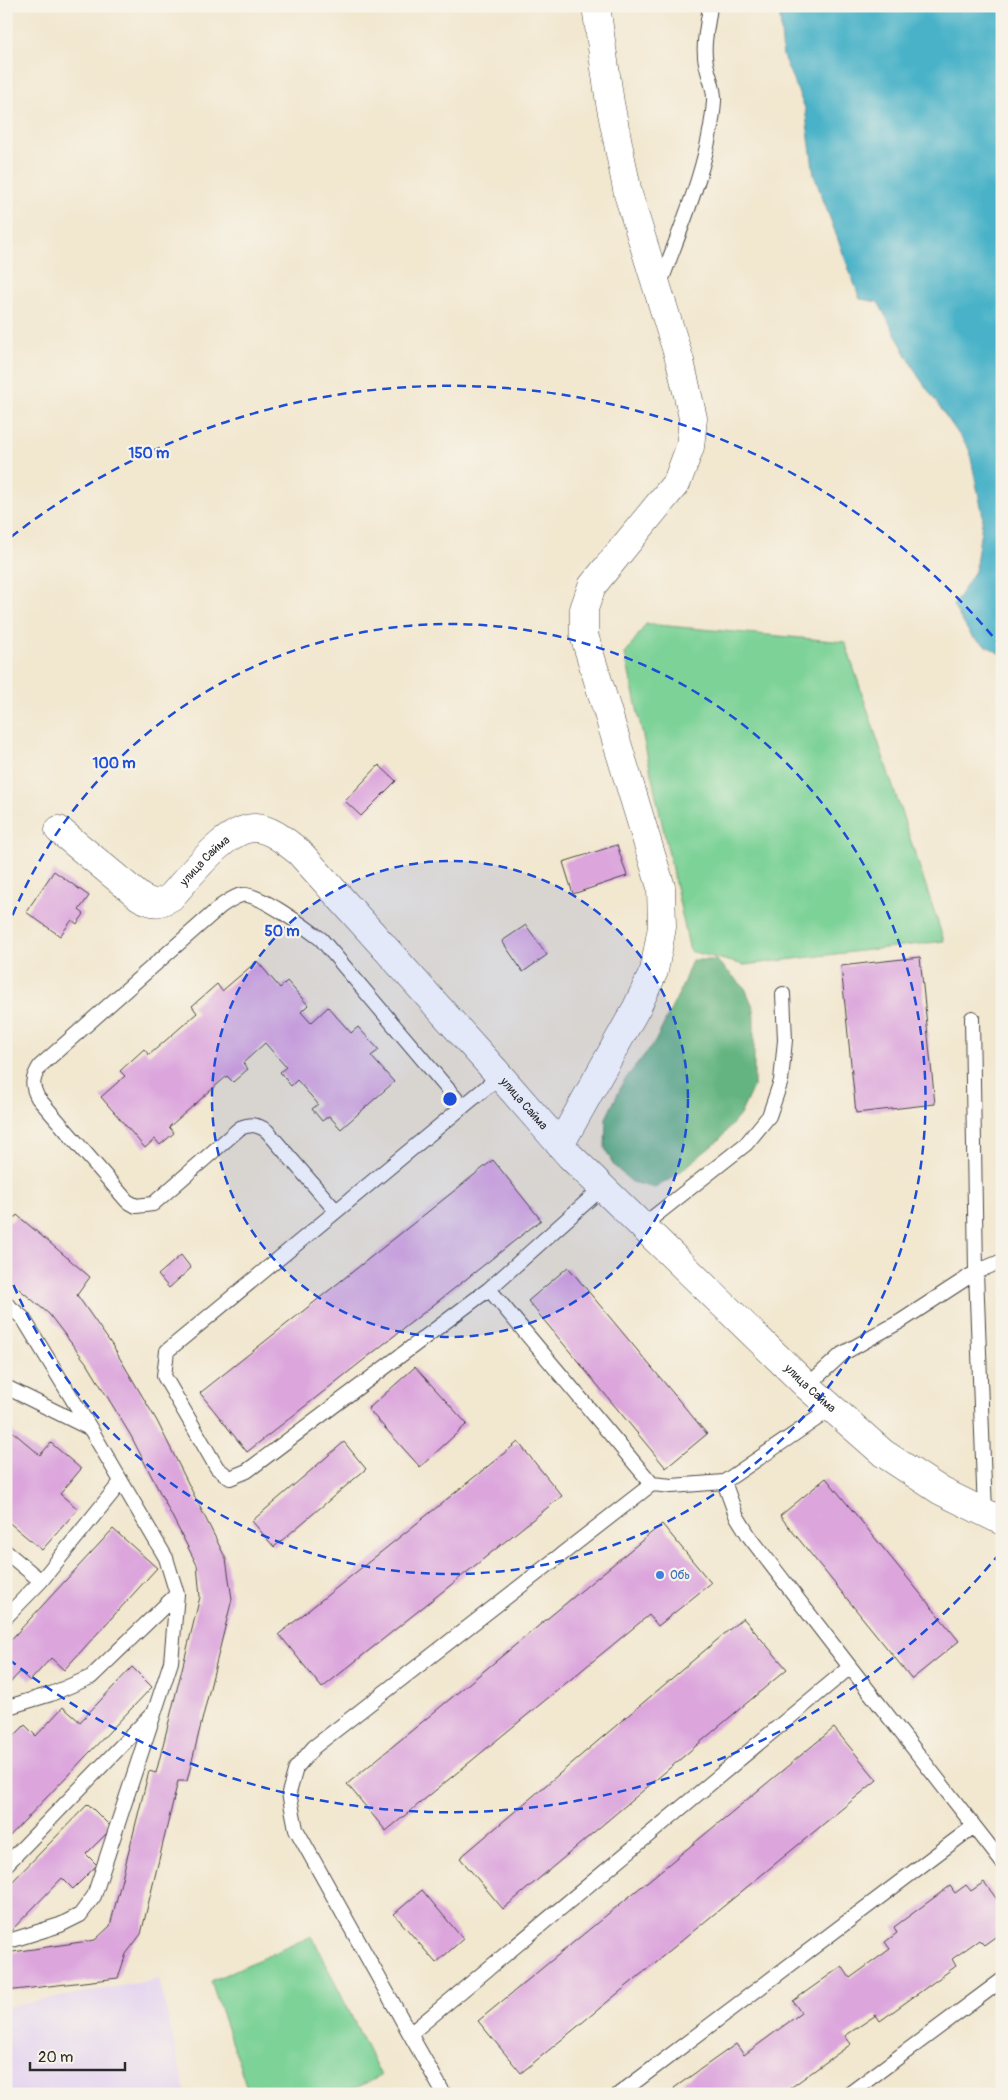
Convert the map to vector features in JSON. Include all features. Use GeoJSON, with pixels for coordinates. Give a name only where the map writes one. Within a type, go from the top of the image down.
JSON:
{"type":"FeatureCollection","features":[{"type":"Feature","properties":{"kind":"street"},"geometry":{"type":"LineString","coordinates":[[560,1144],[637,1007],[654,971],[662,927],[661,887],[584,636],[584,609],[592,586],[677,482],[690,447],[693,418],[680,361],[628,194],[610,103],[596,6]]}},
{"type":"Feature","properties":{"kind":"street","name":"улица Сайма"},"geometry":{"type":"LineString","coordinates":[[59,830],[140,897],[153,904],[162,903],[171,897],[223,841],[237,832],[255,828],[282,838],[299,852],[560,1144],[602,1188],[831,1409],[882,1453],[941,1491],[993,1517]]}},
{"type":"Feature","properties":{"kind":"lane"},"geometry":{"type":"LineString","coordinates":[[658,290],[700,174],[711,126],[714,99],[705,62],[710,6]]}},
{"type":"Feature","properties":{"kind":"lane"},"geometry":{"type":"LineString","coordinates":[[336,1211],[267,1131],[258,1125],[240,1128],[153,1204],[136,1206],[128,1201],[38,1098],[33,1088],[33,1078],[40,1066],[221,906],[243,894],[255,897],[304,926],[321,939],[463,1107]]}},
{"type":"Feature","properties":{"kind":"lane"},"geometry":{"type":"LineString","coordinates":[[642,1226],[746,1144],[769,1116],[781,1081],[784,1040],[783,994]]}},
{"type":"Feature","properties":{"kind":"lane"},"geometry":{"type":"LineString","coordinates":[[972,1018],[976,1272],[993,1517]]}},
{"type":"Feature","properties":{"kind":"lane"},"geometry":{"type":"LineString","coordinates":[[500,1076],[167,1351],[164,1376],[217,1468],[230,1478],[247,1472],[489,1289],[602,1188]]}},
{"type":"Feature","properties":{"kind":"lane"},"geometry":{"type":"LineString","coordinates":[[807,1386],[842,1354],[901,1322],[976,1272],[1002,1261]]}},
{"type":"Feature","properties":{"kind":"lane"},"geometry":{"type":"LineString","coordinates":[[489,1289],[652,1484]]}},
{"type":"Feature","properties":{"kind":"lane"},"geometry":{"type":"LineString","coordinates":[[6,1304],[24,1318],[90,1428],[166,1558],[177,1594],[171,1662],[94,1896],[80,1915],[60,1925],[6,1942]]}},
{"type":"Feature","properties":{"kind":"lane"},"geometry":{"type":"LineString","coordinates":[[6,1387],[90,1428]]}},
{"type":"Feature","properties":{"kind":"lane"},"geometry":{"type":"LineString","coordinates":[[444,2094],[296,1829],[289,1793],[296,1768],[314,1747],[652,1484],[672,1486],[724,1482],[831,1409]]}},
{"type":"Feature","properties":{"kind":"lane"},"geometry":{"type":"LineString","coordinates":[[6,1617],[41,1581],[121,1482]]}},
{"type":"Feature","properties":{"kind":"lane"},"geometry":{"type":"LineString","coordinates":[[724,1482],[736,1515],[748,1536],[1002,1862]]}},
{"type":"Feature","properties":{"kind":"lane"},"geometry":{"type":"LineString","coordinates":[[6,1552],[41,1581]]}},
{"type":"Feature","properties":{"kind":"lane"},"geometry":{"type":"LineString","coordinates":[[6,1709],[51,1694],[91,1677],[177,1594]]}},
{"type":"Feature","properties":{"kind":"lane"},"geometry":{"type":"LineString","coordinates":[[410,2034],[850,1667]]}},
{"type":"Feature","properties":{"kind":"lane"},"geometry":{"type":"LineString","coordinates":[[6,1865],[154,1712]]}},
{"type":"Feature","properties":{"kind":"lane"},"geometry":{"type":"LineString","coordinates":[[619,2094],[974,1826]]}},
{"type":"Feature","properties":{"kind":"lane"},"geometry":{"type":"LineString","coordinates":[[849,2094],[1002,1980]]}},
{"type":"Feature","properties":{"kind":"shaded area"},"geometry":{"type":"Polygon","coordinates":[[[159,1979],[186,2094],[6,2094],[6,2007],[159,1979]]]}},
{"type":"Feature","properties":{"kind":"green space"},"geometry":{"type":"Polygon","coordinates":[[[646,624],[845,642],[944,941],[744,965],[690,951],[625,654],[646,624]]]}},
{"type":"Feature","properties":{"kind":"green space"},"geometry":{"type":"Polygon","coordinates":[[[692,960],[716,960],[745,988],[754,1009],[754,1085],[740,1115],[719,1140],[675,1176],[655,1188],[632,1182],[614,1166],[605,1148],[606,1118],[624,1081],[656,1040],[681,989],[692,960]]]}},
{"type":"Feature","properties":{"kind":"green space"},"geometry":{"type":"Polygon","coordinates":[[[312,1936],[381,2076],[343,2094],[249,2094],[211,1981],[312,1936]]]}},
{"type":"Feature","properties":{"kind":"water"},"geometry":{"type":"Polygon","coordinates":[[[779,6],[1002,6],[1002,655],[972,637],[953,606],[975,571],[983,516],[969,449],[918,376],[878,302],[860,299],[814,175],[805,108],[783,56],[779,6]]]}},
{"type":"Feature","properties":{"kind":"building"},"geometry":{"type":"Polygon","coordinates":[[[379,765],[396,781],[361,816],[345,801],[379,765]]]}},
{"type":"Feature","properties":{"kind":"building"},"geometry":{"type":"Polygon","coordinates":[[[617,845],[627,876],[573,894],[563,862],[617,845]]]}},
{"type":"Feature","properties":{"kind":"building"},"geometry":{"type":"Polygon","coordinates":[[[54,871],[89,896],[79,910],[84,914],[77,924],[72,920],[60,936],[26,912],[54,871]]]}},
{"type":"Feature","properties":{"kind":"building"},"geometry":{"type":"Polygon","coordinates":[[[526,925],[547,955],[523,972],[502,941],[526,925]]]}},
{"type":"Feature","properties":{"kind":"building"},"geometry":{"type":"Polygon","coordinates":[[[920,957],[935,1104],[856,1113],[841,966],[920,957]]]}},
{"type":"Feature","properties":{"kind":"building"},"geometry":{"type":"Polygon","coordinates":[[[257,961],[280,988],[287,981],[308,1005],[301,1012],[311,1023],[328,1007],[351,1033],[358,1027],[379,1050],[371,1056],[394,1082],[341,1129],[329,1116],[322,1121],[312,1109],[318,1104],[297,1080],[291,1086],[280,1072],[286,1067],[265,1043],[243,1063],[248,1069],[233,1082],[227,1076],[169,1127],[174,1133],[160,1145],[155,1139],[145,1148],[101,1097],[125,1076],[120,1071],[144,1049],[149,1055],[197,1013],[192,1006],[217,984],[222,991],[257,961]]]}},
{"type":"Feature","properties":{"kind":"building"},"geometry":{"type":"Polygon","coordinates":[[[493,1160],[541,1220],[247,1452],[200,1393],[493,1160]]]}},
{"type":"Feature","properties":{"kind":"building"},"geometry":{"type":"Polygon","coordinates":[[[17,1215],[90,1277],[77,1295],[112,1345],[157,1421],[226,1559],[232,1599],[187,1781],[178,1781],[141,1934],[126,1954],[118,1978],[6,1991],[6,1953],[95,1940],[110,1926],[149,1771],[156,1773],[200,1597],[197,1565],[131,1436],[88,1365],[49,1314],[6,1278],[6,1218],[11,1222],[17,1215]]]}},
{"type":"Feature","properties":{"kind":"building"},"geometry":{"type":"Polygon","coordinates":[[[181,1255],[191,1268],[169,1288],[158,1275],[181,1255]]]}},
{"type":"Feature","properties":{"kind":"building"},"geometry":{"type":"Polygon","coordinates":[[[568,1267],[707,1434],[666,1468],[528,1301],[568,1267]]]}},
{"type":"Feature","properties":{"kind":"building"},"geometry":{"type":"Polygon","coordinates":[[[415,1367],[467,1424],[420,1467],[368,1409],[415,1367]]]}},
{"type":"Feature","properties":{"kind":"building"},"geometry":{"type":"Polygon","coordinates":[[[6,1426],[40,1455],[51,1443],[81,1469],[60,1494],[78,1509],[42,1550],[6,1520],[6,1426]]]}},
{"type":"Feature","properties":{"kind":"building"},"geometry":{"type":"Polygon","coordinates":[[[344,1442],[366,1469],[274,1547],[252,1521],[344,1442]]]}},
{"type":"Feature","properties":{"kind":"building"},"geometry":{"type":"Polygon","coordinates":[[[518,1442],[562,1496],[322,1688],[279,1634],[518,1442]]]}},
{"type":"Feature","properties":{"kind":"building"},"geometry":{"type":"Polygon","coordinates":[[[826,1478],[959,1641],[912,1679],[780,1516],[826,1478]]]}},
{"type":"Feature","properties":{"kind":"building"},"geometry":{"type":"Polygon","coordinates":[[[662,1524],[711,1583],[658,1626],[649,1615],[386,1831],[347,1784],[662,1524]]]}},
{"type":"Feature","properties":{"kind":"building"},"geometry":{"type":"Polygon","coordinates":[[[113,1529],[157,1568],[64,1670],[51,1658],[30,1681],[20,1672],[6,1687],[6,1645],[113,1529]]]}},
{"type":"Feature","properties":{"kind":"building"},"geometry":{"type":"Polygon","coordinates":[[[743,1618],[787,1669],[503,1909],[460,1858],[743,1618]]]}},
{"type":"Feature","properties":{"kind":"building"},"geometry":{"type":"Polygon","coordinates":[[[132,1667],[152,1687],[6,1840],[6,1744],[25,1725],[36,1736],[63,1707],[80,1722],[132,1667]]]}},
{"type":"Feature","properties":{"kind":"building"},"geometry":{"type":"Polygon","coordinates":[[[834,1728],[877,1780],[521,2073],[478,2021],[834,1728]]]}},
{"type":"Feature","properties":{"kind":"building"},"geometry":{"type":"Polygon","coordinates":[[[88,1804],[112,1828],[86,1854],[97,1865],[73,1889],[62,1878],[6,1936],[6,1888],[88,1804]]]}},
{"type":"Feature","properties":{"kind":"building"},"geometry":{"type":"Polygon","coordinates":[[[984,1882],[1002,1906],[1002,1932],[984,1945],[979,1940],[952,1959],[956,1966],[880,2021],[876,2015],[845,2036],[851,2044],[782,2094],[678,2094],[674,2088],[736,2044],[744,2055],[801,2013],[793,2001],[842,1966],[850,1978],[890,1949],[885,1942],[897,1933],[894,1927],[950,1886],[955,1893],[966,1885],[971,1891],[984,1882]]]}},
{"type":"Feature","properties":{"kind":"building"},"geometry":{"type":"Polygon","coordinates":[[[422,1890],[463,1939],[436,1963],[394,1914],[422,1890]]]}},
{"type":"Feature","properties":{"kind":"place","name":"Обь"},"geometry":{"type":"Point","coordinates":[660,1575]}}]}
